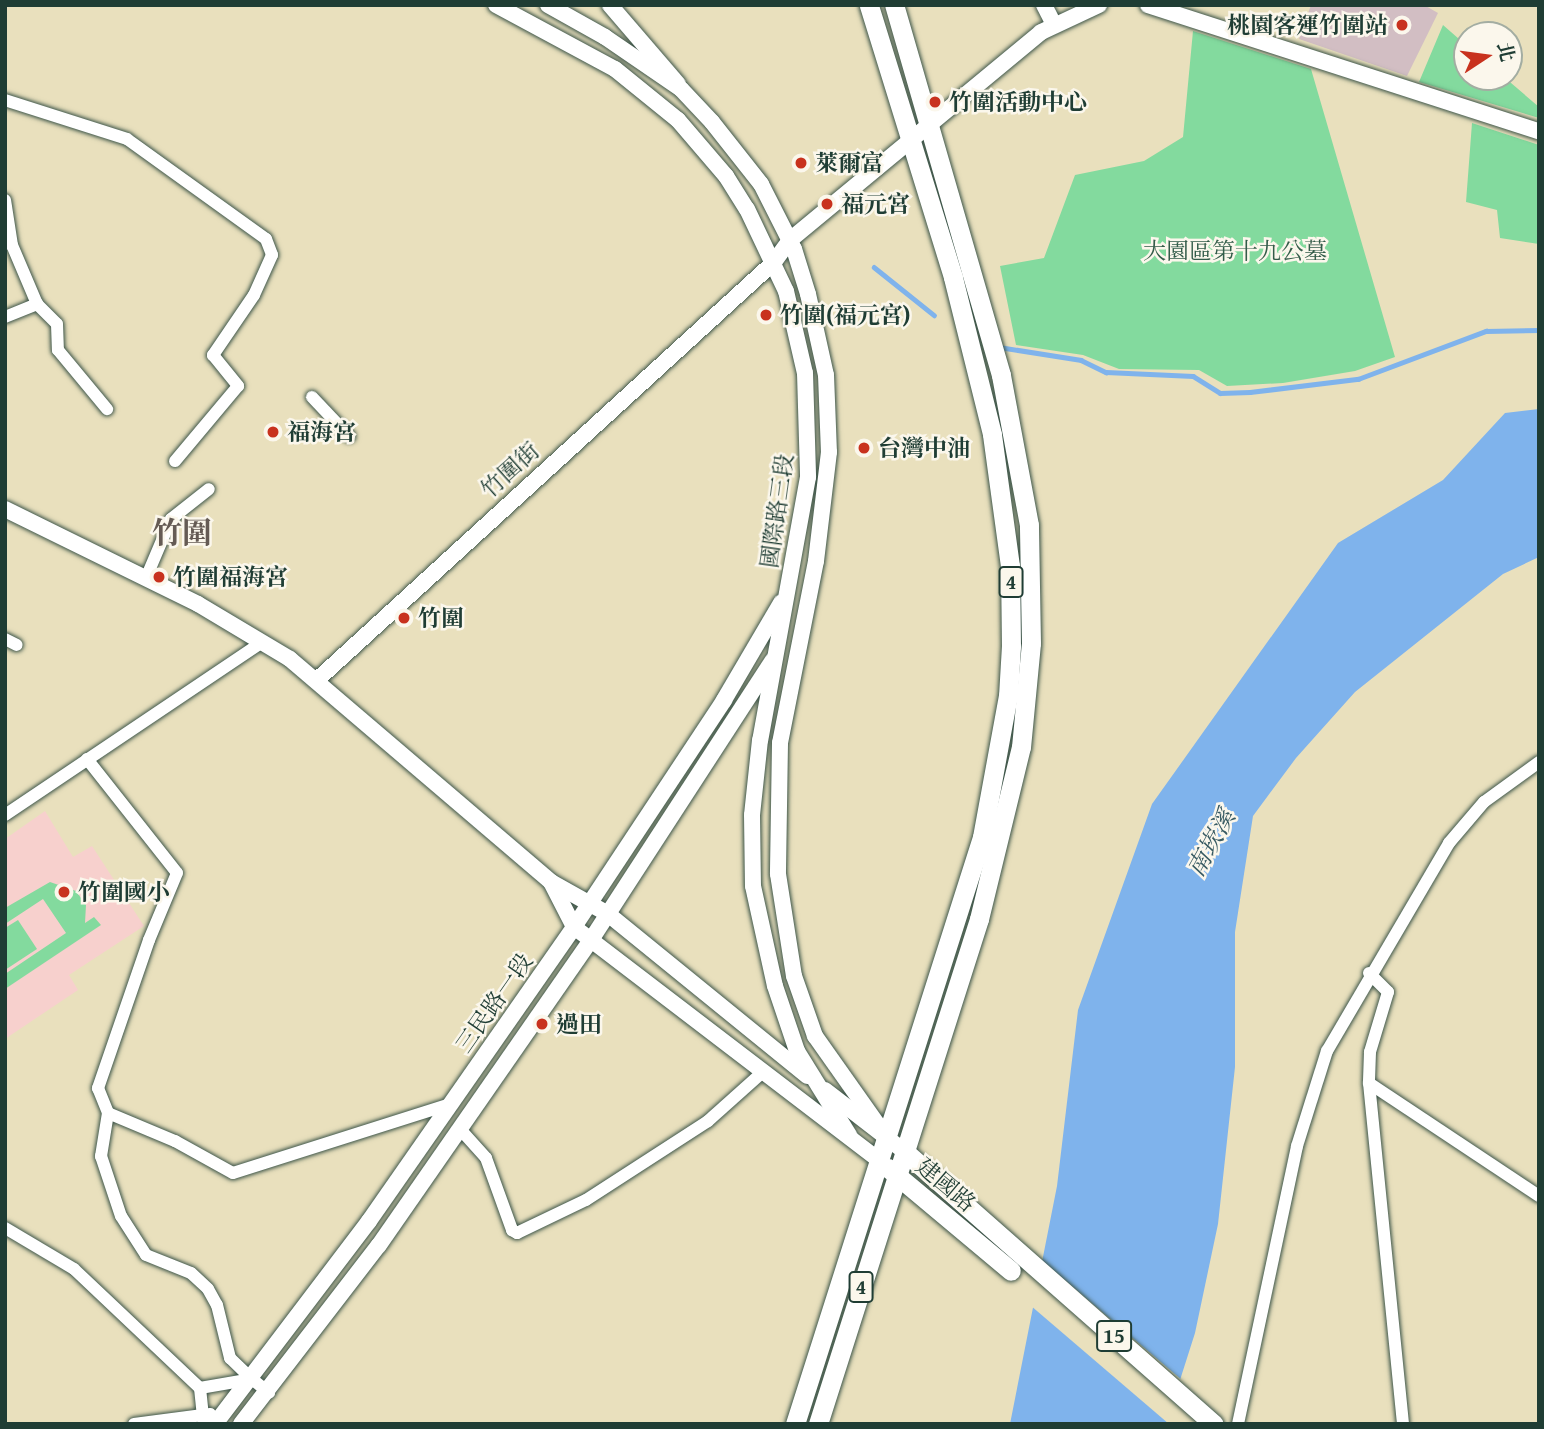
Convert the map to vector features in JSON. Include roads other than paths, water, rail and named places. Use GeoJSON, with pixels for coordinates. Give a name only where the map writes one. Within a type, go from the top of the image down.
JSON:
{"type":"FeatureCollection","features":[{"type":"Feature","properties":{"kind":"main road","name":"4"},"geometry":{"type":"LineString","coordinates":[[795,1424],[877,1159],[982,837],[1001,741],[1011,646],[1009,552],[992,434],[953,277],[869,5]]}},
{"type":"Feature","properties":{"kind":"main road","name":"4"},"geometry":{"type":"LineString","coordinates":[[818,1424],[979,919],[1007,814],[1021,747],[1031,643],[1032,579],[1023,481],[1001,375],[894,5]]}},
{"type":"Feature","properties":{"kind":"main road","name":"建國路"},"geometry":{"type":"LineString","coordinates":[[904,1151],[1212,1422]]}},
{"type":"Feature","properties":{"kind":"main road","name":"建國路"},"geometry":{"type":"LineString","coordinates":[[877,1159],[1011,1271]]}},
{"type":"Feature","properties":{"kind":"street","name":"國際路三段"},"geometry":{"type":"LineString","coordinates":[[496,5],[615,69],[658,102],[726,176],[782,251],[818,332],[828,399],[825,502],[780,743],[777,784],[778,874],[794,976],[815,1036],[885,1135]]}},
{"type":"Feature","properties":{"kind":"street","name":"國際路三段"},"geometry":{"type":"LineString","coordinates":[[548,5],[606,37],[681,89],[739,153],[761,184],[782,251],[798,333],[809,442],[808,477],[776,654],[753,803],[753,886],[775,986],[797,1051],[849,1135]]}},
{"type":"Feature","properties":{"kind":"street"},"geometry":{"type":"LineString","coordinates":[[610,5],[674,74],[681,89]]}},
{"type":"Feature","properties":{"kind":"street"},"geometry":{"type":"LineString","coordinates":[[1044,5],[1053,23]]}},
{"type":"Feature","properties":{"kind":"street","name":"竹圍街"},"geometry":{"type":"LineString","coordinates":[[318,679],[782,251],[929,124],[1053,23],[1099,5]]}},
{"type":"Feature","properties":{"kind":"street"},"geometry":{"type":"LineString","coordinates":[[1148,5],[1539,131]]}},
{"type":"Feature","properties":{"kind":"street"},"geometry":{"type":"LineString","coordinates":[[5,100],[127,139],[266,239],[272,255],[254,295],[214,355],[238,386],[175,461]]}},
{"type":"Feature","properties":{"kind":"street"},"geometry":{"type":"LineString","coordinates":[[5,200],[12,245],[37,304],[57,324],[58,349],[107,409]]}},
{"type":"Feature","properties":{"kind":"street"},"geometry":{"type":"LineString","coordinates":[[5,317],[37,304]]}},
{"type":"Feature","properties":{"kind":"street"},"geometry":{"type":"LineString","coordinates":[[312,397],[349,436]]}},
{"type":"Feature","properties":{"kind":"street"},"geometry":{"type":"LineString","coordinates":[[146,578],[171,519],[209,489]]}},
{"type":"Feature","properties":{"kind":"street"},"geometry":{"type":"LineString","coordinates":[[5,509],[146,578],[262,642],[318,679],[551,882],[590,901],[608,914],[817,1084],[885,1135]]}},
{"type":"Feature","properties":{"kind":"street","name":"三民路一段"},"geometry":{"type":"LineString","coordinates":[[212,1419],[252,1379],[451,1104],[574,927],[724,701],[788,592]]}},
{"type":"Feature","properties":{"kind":"street","name":"三民路一段"},"geometry":{"type":"LineString","coordinates":[[241,1424],[269,1393],[460,1129],[591,940],[807,602]]}},
{"type":"Feature","properties":{"kind":"street"},"geometry":{"type":"LineString","coordinates":[[5,815],[262,642]]}},
{"type":"Feature","properties":{"kind":"street"},"geometry":{"type":"LineString","coordinates":[[86,759],[177,873],[149,940],[99,1088],[108,1113],[101,1156],[121,1216],[146,1255],[191,1273],[208,1289],[217,1304],[230,1358],[269,1393]]}},
{"type":"Feature","properties":{"kind":"street"},"geometry":{"type":"LineString","coordinates":[[1238,1424],[1297,1146],[1327,1051],[1369,973],[1449,843],[1484,802],[1539,762]]}},
{"type":"Feature","properties":{"kind":"street"},"geometry":{"type":"LineString","coordinates":[[551,882],[574,927],[849,1135]]}},
{"type":"Feature","properties":{"kind":"street"},"geometry":{"type":"LineString","coordinates":[[1369,973],[1388,992],[1370,1052],[1369,1083],[1403,1424]]}},
{"type":"Feature","properties":{"kind":"street"},"geometry":{"type":"LineString","coordinates":[[460,1129],[486,1158],[512,1230],[517,1233],[586,1200],[708,1121],[764,1070]]}},
{"type":"Feature","properties":{"kind":"street"},"geometry":{"type":"LineString","coordinates":[[1369,1083],[1539,1196]]}},
{"type":"Feature","properties":{"kind":"street"},"geometry":{"type":"LineString","coordinates":[[108,1113],[175,1141],[233,1173],[451,1104]]}},
{"type":"Feature","properties":{"kind":"street","name":"建國路"},"geometry":{"type":"LineString","coordinates":[[849,1135],[877,1159]]}},
{"type":"Feature","properties":{"kind":"street","name":"建國路"},"geometry":{"type":"LineString","coordinates":[[885,1135],[904,1151]]}},
{"type":"Feature","properties":{"kind":"street"},"geometry":{"type":"LineString","coordinates":[[5,1228],[74,1269],[200,1388],[212,1419],[134,1424]]}},
{"type":"Feature","properties":{"kind":"street"},"geometry":{"type":"LineString","coordinates":[[200,1388],[252,1379]]}},
{"type":"Feature","properties":{"kind":"water","name":"南崁溪"},"geometry":{"type":"Polygon","coordinates":[[[1539,409],[1539,557],[1503,574],[1355,692],[1296,758],[1253,816],[1235,932],[1235,1067],[1218,1224],[1195,1333],[1166,1424],[1010,1424],[1057,1186],[1078,1010],[1152,804],[1338,543],[1443,480],[1505,413],[1539,409]]]}},
{"type":"Feature","properties":{"kind":"waterway"},"geometry":{"type":"LineString","coordinates":[[874,267],[934,315]]}},
{"type":"Feature","properties":{"kind":"waterway"},"geometry":{"type":"LineString","coordinates":[[999,347],[1081,360],[1106,372],[1193,376],[1220,393],[1358,379],[1486,331],[1539,330]]}},
{"type":"Feature","properties":{"kind":"place","name":"桃園客運竹圍站"},"geometry":{"type":"Point","coordinates":[1402,25]}},
{"type":"Feature","properties":{"kind":"place","name":"竹圍活動中心"},"geometry":{"type":"Point","coordinates":[935,102]}},
{"type":"Feature","properties":{"kind":"place","name":"萊爾富"},"geometry":{"type":"Point","coordinates":[801,163]}},
{"type":"Feature","properties":{"kind":"place","name":"福元宮"},"geometry":{"type":"Point","coordinates":[827,204]}},
{"type":"Feature","properties":{"kind":"place","name":"竹圍(福元宮)"},"geometry":{"type":"Point","coordinates":[766,315]}},
{"type":"Feature","properties":{"kind":"place","name":"福海宮"},"geometry":{"type":"Point","coordinates":[273,432]}},
{"type":"Feature","properties":{"kind":"place","name":"台灣中油"},"geometry":{"type":"Point","coordinates":[864,448]}},
{"type":"Feature","properties":{"kind":"place","name":"竹圍福海宮"},"geometry":{"type":"Point","coordinates":[159,577]}},
{"type":"Feature","properties":{"kind":"place","name":"竹圍"},"geometry":{"type":"Point","coordinates":[404,618]}},
{"type":"Feature","properties":{"kind":"place","name":"竹圍國小"},"geometry":{"type":"Point","coordinates":[64,892]}},
{"type":"Feature","properties":{"kind":"place","name":"過田"},"geometry":{"type":"Point","coordinates":[542,1024]}},
{"type":"Feature","properties":{"kind":"district","name":"竹圍"},"geometry":{"type":"Point","coordinates":[182,532]}},
{"type":"Feature","properties":{"kind":"park label","name":"大園區第十九公墓"},"geometry":{"type":"Point","coordinates":[1235,251]}}]}
